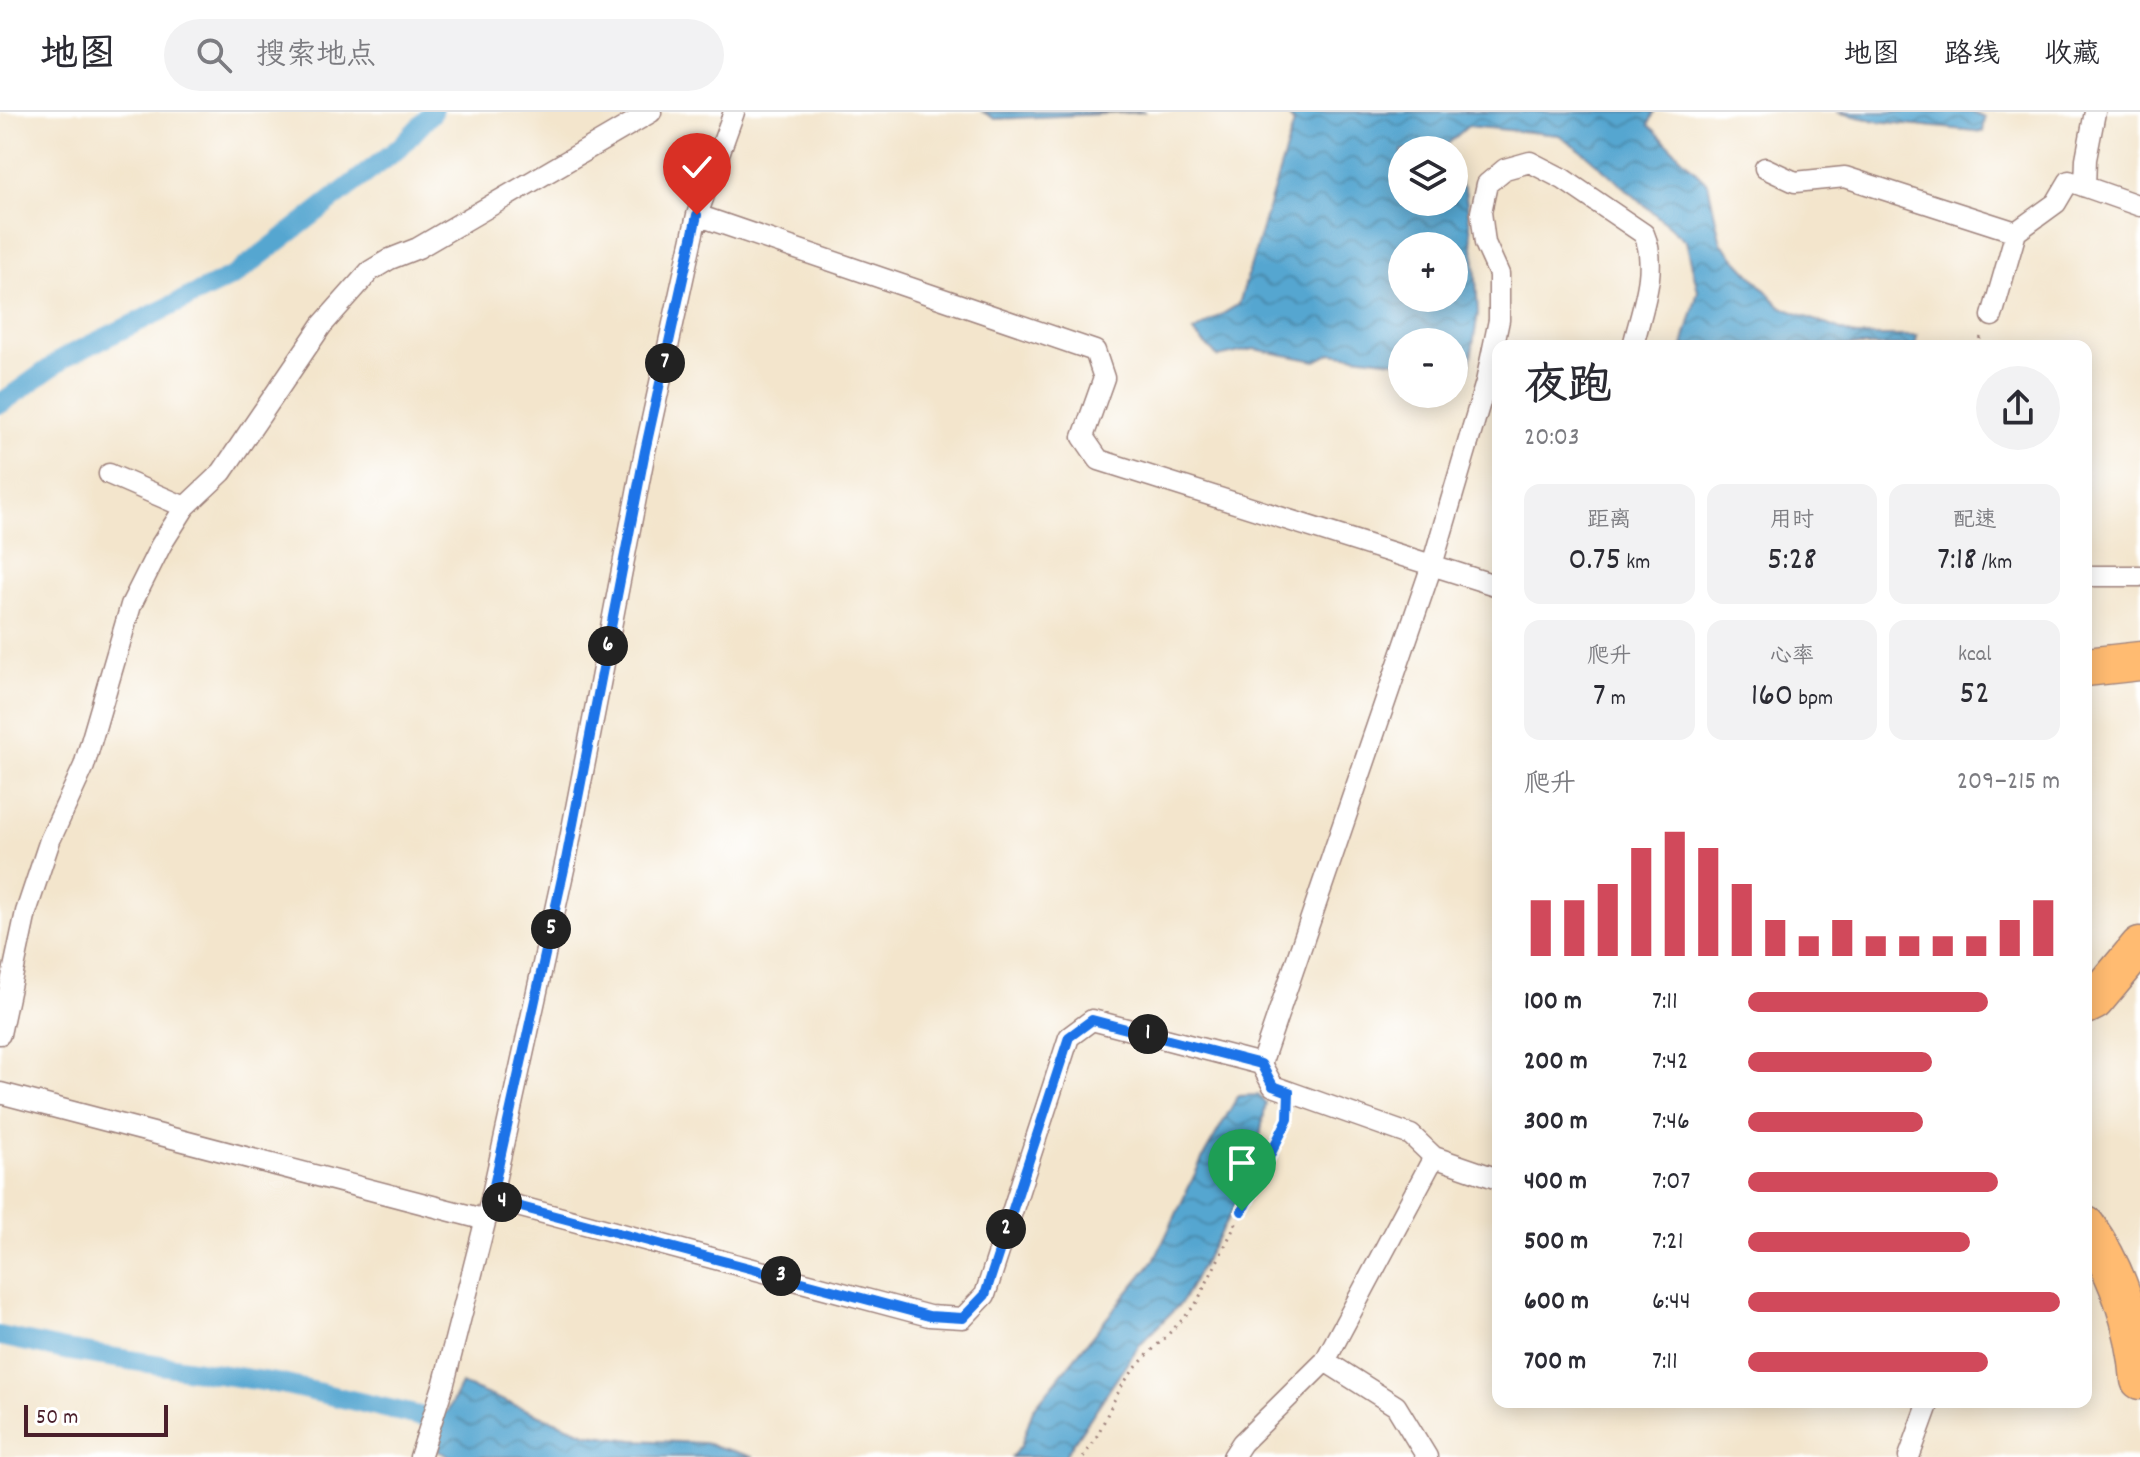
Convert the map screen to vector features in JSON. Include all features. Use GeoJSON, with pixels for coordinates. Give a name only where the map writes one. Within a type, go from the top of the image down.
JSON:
{"type":"FeatureCollection","features":[{"type":"Feature","properties":{"kind":"highway"},"geometry":{"type":"LineString","coordinates":[[2092,641],[2140,637]]}},
{"type":"Feature","properties":{"kind":"highway"},"geometry":{"type":"LineString","coordinates":[[2092,666],[2140,661]]}},
{"type":"Feature","properties":{"kind":"highway"},"geometry":{"type":"LineString","coordinates":[[2092,1002],[2140,946]]}},
{"type":"Feature","properties":{"kind":"highway"},"geometry":{"type":"LineString","coordinates":[[2092,1234],[2101,1247],[2126,1309],[2140,1380]]}},
{"type":"Feature","properties":{"kind":"street"},"geometry":{"type":"LineString","coordinates":[[0,1034],[26,912],[50,840],[84,766],[131,605],[161,545],[185,507],[222,472],[322,325],[370,271],[418,248],[651,112]]}},
{"type":"Feature","properties":{"kind":"street"},"geometry":{"type":"LineString","coordinates":[[422,1453],[444,1383],[491,1199],[566,860],[645,451],[697,215],[734,112]]}},
{"type":"Feature","properties":{"kind":"street"},"geometry":{"type":"LineString","coordinates":[[2085,187],[2086,159],[2095,112]]}},
{"type":"Feature","properties":{"kind":"street"},"geometry":{"type":"LineString","coordinates":[[1495,340],[1499,320],[1499,274],[1485,243],[1481,212],[1487,184],[1505,169],[1530,162],[1563,179],[1644,234],[1650,248],[1650,275],[1634,340]]}},
{"type":"Feature","properties":{"kind":"street"},"geometry":{"type":"LineString","coordinates":[[1765,168],[1795,182],[1845,177],[2016,232]]}},
{"type":"Feature","properties":{"kind":"street"},"geometry":{"type":"LineString","coordinates":[[1992,316],[2016,232],[2056,203],[2069,181],[2140,206]]}},
{"type":"Feature","properties":{"kind":"street"},"geometry":{"type":"LineString","coordinates":[[697,215],[1095,351],[1104,378],[1083,437],[1099,460],[1492,584]]}},
{"type":"Feature","properties":{"kind":"street"},"geometry":{"type":"LineString","coordinates":[[1261,1064],[1432,565],[1492,353]]}},
{"type":"Feature","properties":{"kind":"street"},"geometry":{"type":"LineString","coordinates":[[109,474],[185,507]]}},
{"type":"Feature","properties":{"kind":"street"},"geometry":{"type":"LineString","coordinates":[[2092,576],[2140,576]]}},
{"type":"Feature","properties":{"kind":"street"},"geometry":{"type":"LineString","coordinates":[[491,1199],[929,1316],[963,1318],[985,1295],[1069,1037],[1092,1020],[1261,1064],[1273,1086],[1411,1135],[1434,1157],[1492,1177]]}},
{"type":"Feature","properties":{"kind":"street"},"geometry":{"type":"LineString","coordinates":[[0,1093],[486,1220]]}},
{"type":"Feature","properties":{"kind":"street"},"geometry":{"type":"LineString","coordinates":[[1233,1457],[1242,1443],[1325,1361],[1434,1157]]}},
{"type":"Feature","properties":{"kind":"street"},"geometry":{"type":"LineString","coordinates":[[1325,1361],[1396,1406],[1427,1457]]}},
{"type":"Feature","properties":{"kind":"street"},"geometry":{"type":"LineString","coordinates":[[1909,1457],[1927,1408]]}},
{"type":"Feature","properties":{"kind":"path"},"geometry":{"type":"LineString","coordinates":[[1083,1457],[1094,1444],[1128,1377],[1183,1322],[1197,1302],[1288,1119],[1289,1092]]}},
{"type":"Feature","properties":{"kind":"water"},"geometry":{"type":"Polygon","coordinates":[[[983,112],[1145,112],[995,119],[983,112]]]}},
{"type":"Feature","properties":{"kind":"water"},"geometry":{"type":"Polygon","coordinates":[[[1285,112],[1654,112],[1649,125],[1708,184],[1721,243],[1781,307],[1856,336],[1917,336],[1916,340],[1685,340],[1698,291],[1686,241],[1586,154],[1559,135],[1468,126],[1457,136],[1388,136],[1388,216],[1468,216],[1468,212],[1478,313],[1469,371],[1468,328],[1388,328],[1388,360],[1331,353],[1316,361],[1254,349],[1218,357],[1193,332],[1239,304],[1294,123],[1285,112]]]}},
{"type":"Feature","properties":{"kind":"water"},"geometry":{"type":"Polygon","coordinates":[[[1837,112],[1971,112],[1985,118],[1983,132],[1876,121],[1837,112]]]}},
{"type":"Feature","properties":{"kind":"water"},"geometry":{"type":"Polygon","coordinates":[[[1258,1095],[1266,1103],[1253,1174],[1181,1303],[1140,1344],[1064,1457],[1011,1457],[1021,1446],[1033,1409],[1155,1259],[1204,1155],[1238,1096],[1258,1095]]]}},
{"type":"Feature","properties":{"kind":"water"},"geometry":{"type":"Polygon","coordinates":[[[461,1384],[588,1434],[633,1440],[704,1443],[754,1457],[451,1457],[438,1451],[442,1422],[461,1384]]]}},
{"type":"Feature","properties":{"kind":"waterway"},"geometry":{"type":"LineString","coordinates":[[0,404],[67,356],[235,275],[399,148],[433,112]]}},
{"type":"Feature","properties":{"kind":"waterway"},"geometry":{"type":"LineString","coordinates":[[0,1336],[65,1350],[282,1384],[449,1423]]}},
{"type":"Feature","properties":{"kind":"route"},"geometry":{"type":"LineString","coordinates":[[697,215],[645,451],[566,860],[491,1199],[929,1316],[963,1318],[985,1295],[1069,1037],[1092,1020],[1261,1064],[1273,1086],[1289,1092],[1288,1119],[1242,1211]]}}]}
